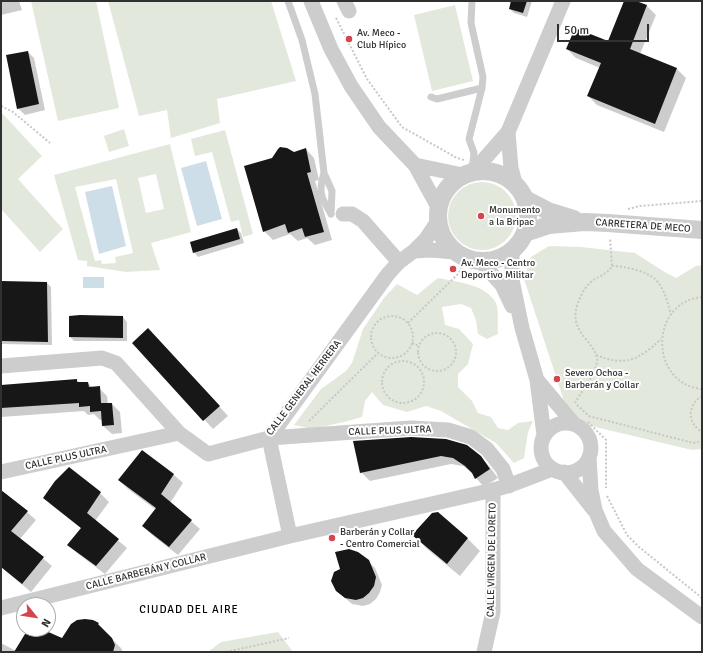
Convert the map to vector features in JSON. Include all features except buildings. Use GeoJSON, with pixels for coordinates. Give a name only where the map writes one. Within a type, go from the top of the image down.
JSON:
{"type":"FeatureCollection","features":[{"type":"Feature","properties":{"kind":"street"},"geometry":{"type":"LineString","coordinates":[[311,1],[331,49],[351,86],[379,127],[415,165],[438,214]]}},
{"type":"Feature","properties":{"kind":"street"},"geometry":{"type":"LineString","coordinates":[[458,260],[443,238],[440,230],[438,214],[441,198],[447,188],[454,181],[469,170],[508,132],[564,1]]}},
{"type":"Feature","properties":{"kind":"street"},"geometry":{"type":"LineString","coordinates":[[508,132],[511,168],[515,183]]}},
{"type":"Feature","properties":{"kind":"street"},"geometry":{"type":"LineString","coordinates":[[415,165],[482,170],[500,173],[515,183],[525,199],[528,216],[525,233],[520,242],[512,250],[503,257],[492,260],[480,261],[463,257],[458,260]]}},
{"type":"Feature","properties":{"kind":"street"},"geometry":{"type":"LineString","coordinates":[[525,199],[548,211],[584,222]]}},
{"type":"Feature","properties":{"kind":"street"},"geometry":{"type":"LineString","coordinates":[[337,214],[352,214],[363,221],[400,262]]}},
{"type":"Feature","properties":{"kind":"street","name":"CALLE GENERAL HERRERA"},"geometry":{"type":"LineString","coordinates":[[1,366],[102,358],[116,363],[179,433],[208,454],[269,438],[388,274],[426,239],[438,214]]}},
{"type":"Feature","properties":{"kind":"street"},"geometry":{"type":"LineString","coordinates":[[525,233],[549,225],[584,222]]}},
{"type":"Feature","properties":{"kind":"street","name":"CARRETERA DE MECO"},"geometry":{"type":"LineString","coordinates":[[584,222],[702,230]]}},
{"type":"Feature","properties":{"kind":"street"},"geometry":{"type":"LineString","coordinates":[[414,251],[431,250],[458,260]]}},
{"type":"Feature","properties":{"kind":"street"},"geometry":{"type":"LineString","coordinates":[[512,250],[512,280],[522,328],[537,380],[544,435]]}},
{"type":"Feature","properties":{"kind":"street"},"geometry":{"type":"LineString","coordinates":[[480,261],[502,285],[522,328]]}},
{"type":"Feature","properties":{"kind":"street"},"geometry":{"type":"LineString","coordinates":[[537,380],[580,422],[580,427],[589,438],[591,490],[595,510],[604,531],[637,569],[702,617]]}},
{"type":"Feature","properties":{"kind":"street"},"geometry":{"type":"LineString","coordinates":[[580,422],[552,426],[544,435],[541,442],[542,454],[544,460],[558,470],[595,510]]}},
{"type":"Feature","properties":{"kind":"street","name":"CALLE PLUS ULTRA"},"geometry":{"type":"LineString","coordinates":[[269,438],[411,428],[448,430],[471,436],[487,449],[503,470],[508,486]]}},
{"type":"Feature","properties":{"kind":"street","name":"CALLE PLUS ULTRA"},"geometry":{"type":"LineString","coordinates":[[1,472],[179,433]]}},
{"type":"Feature","properties":{"kind":"street"},"geometry":{"type":"LineString","coordinates":[[269,438],[290,536]]}},
{"type":"Feature","properties":{"kind":"street","name":"CALLE BARBERÁN Y COLLAR"},"geometry":{"type":"LineString","coordinates":[[522,479],[542,454]]}},
{"type":"Feature","properties":{"kind":"street"},"geometry":{"type":"LineString","coordinates":[[558,470],[570,472],[581,467],[589,457]]}},
{"type":"Feature","properties":{"kind":"street","name":"CALLE BARBERÁN Y COLLAR"},"geometry":{"type":"LineString","coordinates":[[1,608],[290,536],[494,490],[508,486],[522,479],[558,470]]}},
{"type":"Feature","properties":{"kind":"street","name":"CALLE VIRGEN DE LORETO"},"geometry":{"type":"LineString","coordinates":[[484,652],[493,612],[494,490]]}},
{"type":"Feature","properties":{"kind":"lane"},"geometry":{"type":"LineString","coordinates":[[288,1],[302,40],[316,94],[324,173],[332,191],[337,214]]}},
{"type":"Feature","properties":{"kind":"lane"},"geometry":{"type":"LineString","coordinates":[[469,170],[474,153],[470,139],[482,88],[483,77],[471,23],[472,1]]}},
{"type":"Feature","properties":{"kind":"lane"},"geometry":{"type":"LineString","coordinates":[[432,97],[437,100],[482,88]]}},
{"type":"Feature","properties":{"kind":"lane"},"geometry":{"type":"LineString","coordinates":[[324,173],[320,186],[323,200],[337,214]]}},
{"type":"Feature","properties":{"kind":"path"},"geometry":{"type":"LineString","coordinates":[[342,9],[367,79],[402,127],[457,158],[469,170]]}},
{"type":"Feature","properties":{"kind":"path"},"geometry":{"type":"LineString","coordinates":[[1,106],[13,112],[50,143]]}},
{"type":"Feature","properties":{"kind":"path"},"geometry":{"type":"LineString","coordinates":[[627,209],[640,206],[702,201]]}},
{"type":"Feature","properties":{"kind":"path"},"geometry":{"type":"LineString","coordinates":[[575,407],[575,403],[597,362],[595,350],[580,333],[576,312],[581,295],[590,283],[610,270],[612,266],[608,223]]}},
{"type":"Feature","properties":{"kind":"path"},"geometry":{"type":"LineString","coordinates":[[408,323],[459,273],[458,260]]}},
{"type":"Feature","properties":{"kind":"path"},"geometry":{"type":"LineString","coordinates":[[612,266],[621,266],[638,270],[655,279],[666,297],[671,315]]}},
{"type":"Feature","properties":{"kind":"path"},"geometry":{"type":"LineString","coordinates":[[702,297],[682,304],[671,315],[664,329],[662,338],[664,358],[672,372],[683,382],[697,388],[702,388]]}},
{"type":"Feature","properties":{"kind":"path"},"geometry":{"type":"LineString","coordinates":[[397,316],[408,323],[412,330],[412,343],[403,355],[397,357],[384,356],[378,353],[371,341],[373,327],[378,321],[384,318],[397,316]]}},
{"type":"Feature","properties":{"kind":"path"},"geometry":{"type":"LineString","coordinates":[[432,333],[445,334],[452,340],[456,348],[455,359],[452,364],[447,369],[435,371],[429,370],[424,366],[418,355],[419,346],[424,338],[432,333]]}},
{"type":"Feature","properties":{"kind":"path"},"geometry":{"type":"LineString","coordinates":[[596,355],[610,360],[630,360],[642,356],[662,338]]}},
{"type":"Feature","properties":{"kind":"path"},"geometry":{"type":"LineString","coordinates":[[412,343],[419,346]]}},
{"type":"Feature","properties":{"kind":"path"},"geometry":{"type":"LineString","coordinates":[[295,435],[378,353]]}},
{"type":"Feature","properties":{"kind":"path"},"geometry":{"type":"LineString","coordinates":[[397,357],[398,362]]}},
{"type":"Feature","properties":{"kind":"path"},"geometry":{"type":"LineString","coordinates":[[398,362],[410,362],[420,370],[424,378],[422,392],[417,398],[406,403],[399,403],[393,400],[388,396],[382,384],[385,371],[390,366],[398,362]]}},
{"type":"Feature","properties":{"kind":"path"},"geometry":{"type":"LineString","coordinates":[[420,370],[424,366]]}},
{"type":"Feature","properties":{"kind":"path"},"geometry":{"type":"LineString","coordinates":[[702,396],[696,400],[690,412],[693,424],[702,432]]}},
{"type":"Feature","properties":{"kind":"path"},"geometry":{"type":"LineString","coordinates":[[575,403],[589,416],[692,443],[702,441]]}},
{"type":"Feature","properties":{"kind":"path"},"geometry":{"type":"LineString","coordinates":[[580,422],[606,440],[606,494],[627,534],[639,548],[702,598]]}},
{"type":"Feature","properties":{"kind":"path"},"geometry":{"type":"LineString","coordinates":[[226,652],[289,638]]}},
{"type":"Feature","properties":{"kind":"shaded area"},"geometry":{"type":"Polygon","coordinates":[[[31,1],[96,1],[119,108],[58,121],[31,1]]]}},
{"type":"Feature","properties":{"kind":"shaded area"},"geometry":{"type":"Polygon","coordinates":[[[108,1],[271,1],[296,81],[217,99],[220,123],[171,138],[167,110],[139,116],[108,1]]]}},
{"type":"Feature","properties":{"kind":"shaded area"},"geometry":{"type":"Polygon","coordinates":[[[455,5],[473,81],[432,91],[414,15],[455,5]]]}},
{"type":"Feature","properties":{"kind":"shaded area"},"geometry":{"type":"Polygon","coordinates":[[[1,112],[42,156],[18,179],[63,229],[40,252],[1,209],[1,112]]]}},
{"type":"Feature","properties":{"kind":"shaded area"},"geometry":{"type":"Polygon","coordinates":[[[124,129],[129,146],[109,152],[104,136],[124,129]]]}},
{"type":"Feature","properties":{"kind":"shaded area"},"geometry":{"type":"Polygon","coordinates":[[[225,130],[253,234],[243,237],[239,220],[231,222],[212,152],[195,156],[191,139],[225,130]]]}},
{"type":"Feature","properties":{"kind":"shaded area"},"geometry":{"type":"Polygon","coordinates":[[[170,144],[191,232],[151,243],[160,270],[126,272],[87,266],[87,261],[78,260],[54,175],[170,144]],[[156,174],[138,178],[146,213],[164,209],[156,174]],[[116,179],[75,187],[95,261],[101,260],[102,264],[116,263],[115,257],[133,253],[116,179]]]}},
{"type":"Feature","properties":{"kind":"shaded area"},"geometry":{"type":"Polygon","coordinates":[[[206,161],[222,219],[197,226],[181,168],[206,161]]]}},
{"type":"Feature","properties":{"kind":"shaded area"},"geometry":{"type":"Polygon","coordinates":[[[482,182],[495,185],[506,192],[513,203],[516,216],[513,229],[506,240],[495,247],[482,250],[469,247],[458,240],[451,229],[448,216],[451,203],[458,192],[469,185],[482,182]]]}},
{"type":"Feature","properties":{"kind":"shaded area"},"geometry":{"type":"Polygon","coordinates":[[[112,186],[126,246],[99,254],[85,192],[112,186]]]}},
{"type":"Feature","properties":{"kind":"shaded area"},"geometry":{"type":"Polygon","coordinates":[[[549,246],[581,247],[635,253],[676,278],[696,266],[702,265],[702,449],[692,450],[583,424],[564,401],[524,279],[531,257],[549,246]]]}},
{"type":"Feature","properties":{"kind":"shaded area"},"geometry":{"type":"Polygon","coordinates":[[[83,277],[104,277],[104,288],[83,288],[83,277]]]}},
{"type":"Feature","properties":{"kind":"shaded area"},"geometry":{"type":"Polygon","coordinates":[[[438,278],[478,288],[491,297],[496,303],[498,334],[487,339],[478,334],[476,320],[471,308],[461,304],[442,307],[445,325],[459,329],[473,344],[468,364],[458,374],[458,387],[472,401],[478,413],[491,417],[498,428],[508,430],[518,423],[533,421],[528,432],[524,458],[514,463],[496,443],[441,411],[426,406],[407,412],[383,405],[372,392],[365,401],[362,417],[312,429],[294,425],[321,389],[346,371],[352,363],[363,329],[384,298],[397,284],[417,295],[438,278]]]}},
{"type":"Feature","properties":{"kind":"shaded area"},"geometry":{"type":"Polygon","coordinates":[[[278,632],[293,652],[208,652],[221,642],[278,632]]]}},
{"type":"Feature","properties":{"kind":"place","name":"Av. Meco - Club Hípico"},"geometry":{"type":"Point","coordinates":[349,39]}},
{"type":"Feature","properties":{"kind":"place","name":"Monumento a la Bripac"},"geometry":{"type":"Point","coordinates":[481,216]}},
{"type":"Feature","properties":{"kind":"place","name":"Av. Meco - Centro Deportivo Militar"},"geometry":{"type":"Point","coordinates":[453,269]}},
{"type":"Feature","properties":{"kind":"place","name":"Severo Ochoa - Barberán y Collar"},"geometry":{"type":"Point","coordinates":[557,379]}},
{"type":"Feature","properties":{"kind":"place","name":"Barberán y Collar - Centro Comercial"},"geometry":{"type":"Point","coordinates":[332,538]}},
{"type":"Feature","properties":{"kind":"district","name":"CIUDAD DEL AIRE"},"geometry":{"type":"Point","coordinates":[189,610]}}]}
